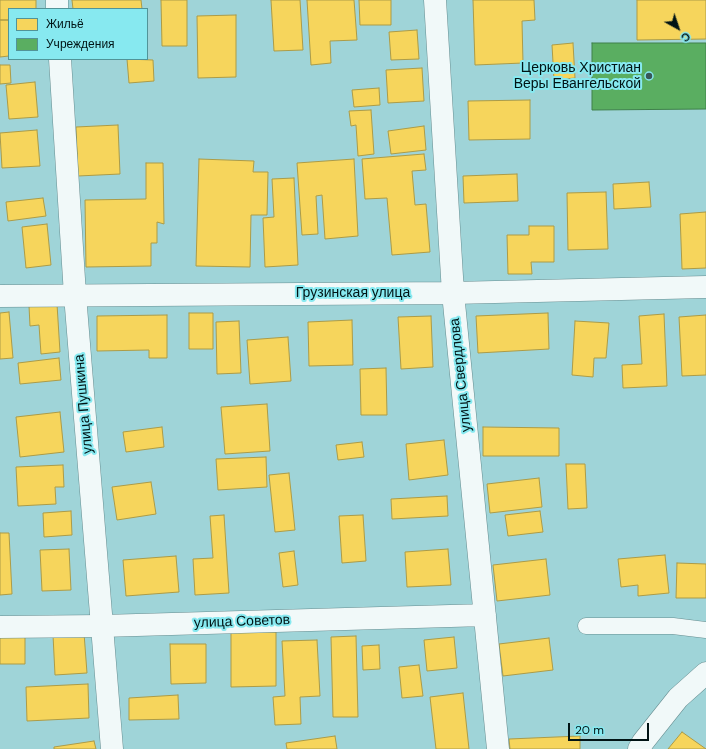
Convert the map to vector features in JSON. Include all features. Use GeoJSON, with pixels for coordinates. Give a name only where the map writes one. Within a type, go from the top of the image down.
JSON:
{"type":"FeatureCollection","features":[{"type":"Feature","properties":{"kind":"street","name":"улица Свердлова"},"geometry":{"type":"LineString","coordinates":[[435,0],[453,293],[498,749]]}},
{"type":"Feature","properties":{"kind":"street","name":"улица Пушкина"},"geometry":{"type":"LineString","coordinates":[[60,60],[75,296],[112,749]]}},
{"type":"Feature","properties":{"kind":"street","name":"Грузинская улица"},"geometry":{"type":"LineString","coordinates":[[0,296],[453,293],[706,287]]}},
{"type":"Feature","properties":{"kind":"street","name":"улица Советов"},"geometry":{"type":"LineString","coordinates":[[0,627],[102,626],[485,615]]}},
{"type":"Feature","properties":{"kind":"street"},"geometry":{"type":"LineString","coordinates":[[639,749],[678,698],[706,673]]}},
{"type":"Feature","properties":{"kind":"lane"},"geometry":{"type":"LineString","coordinates":[[586,626],[674,626],[706,630]]}},
{"type":"Feature","properties":{"kind":"building: Жильё"},"geometry":{"type":"Polygon","coordinates":[[[0,0],[36,0],[36,8],[8,8],[8,20],[0,20],[0,0]]]}},
{"type":"Feature","properties":{"kind":"building: Жильё"},"geometry":{"type":"Polygon","coordinates":[[[72,0],[141,0],[142,8],[73,8],[72,0]]]}},
{"type":"Feature","properties":{"kind":"building: Жильё"},"geometry":{"type":"Polygon","coordinates":[[[161,0],[187,0],[187,46],[162,46],[161,0]]]}},
{"type":"Feature","properties":{"kind":"building: Жильё"},"geometry":{"type":"Polygon","coordinates":[[[271,0],[300,0],[303,50],[274,51],[271,0]]]}},
{"type":"Feature","properties":{"kind":"building: Жильё"},"geometry":{"type":"Polygon","coordinates":[[[307,0],[354,0],[357,40],[330,41],[331,63],[311,65],[307,0]]]}},
{"type":"Feature","properties":{"kind":"building: Жильё"},"geometry":{"type":"Polygon","coordinates":[[[359,0],[391,0],[391,25],[360,25],[359,0]]]}},
{"type":"Feature","properties":{"kind":"building: Жильё"},"geometry":{"type":"Polygon","coordinates":[[[473,0],[534,0],[535,20],[522,21],[523,63],[475,65],[473,0]]]}},
{"type":"Feature","properties":{"kind":"building: Жильё"},"geometry":{"type":"Polygon","coordinates":[[[637,0],[706,0],[706,39],[637,40],[637,0]]]}},
{"type":"Feature","properties":{"kind":"building: Жильё"},"geometry":{"type":"Polygon","coordinates":[[[236,15],[236,77],[198,78],[197,16],[236,15]]]}},
{"type":"Feature","properties":{"kind":"building: Жильё"},"geometry":{"type":"Polygon","coordinates":[[[0,20],[8,20],[8,56],[0,57],[0,20]]]}},
{"type":"Feature","properties":{"kind":"building: Жильё"},"geometry":{"type":"Polygon","coordinates":[[[417,30],[419,59],[391,60],[389,32],[417,30]]]}},
{"type":"Feature","properties":{"kind":"building: Жильё"},"geometry":{"type":"Polygon","coordinates":[[[573,43],[575,78],[554,80],[552,45],[573,43]]]}},
{"type":"Feature","properties":{"kind":"building: Жильё"},"geometry":{"type":"Polygon","coordinates":[[[127,60],[153,60],[154,81],[129,83],[127,60]]]}},
{"type":"Feature","properties":{"kind":"building: Жильё"},"geometry":{"type":"Polygon","coordinates":[[[0,65],[10,65],[11,83],[0,84],[0,65]]]}},
{"type":"Feature","properties":{"kind":"building: Жильё"},"geometry":{"type":"Polygon","coordinates":[[[422,68],[424,101],[388,103],[386,70],[422,68]]]}},
{"type":"Feature","properties":{"kind":"building: Жильё"},"geometry":{"type":"Polygon","coordinates":[[[35,82],[38,117],[9,119],[6,85],[35,82]]]}},
{"type":"Feature","properties":{"kind":"building: Жильё"},"geometry":{"type":"Polygon","coordinates":[[[379,88],[380,105],[354,107],[352,90],[379,88]]]}},
{"type":"Feature","properties":{"kind":"building: Жильё"},"geometry":{"type":"Polygon","coordinates":[[[530,100],[530,139],[469,140],[468,101],[530,100]]]}},
{"type":"Feature","properties":{"kind":"building: Жильё"},"geometry":{"type":"Polygon","coordinates":[[[371,110],[374,154],[358,156],[356,125],[351,126],[349,111],[371,110]]]}},
{"type":"Feature","properties":{"kind":"building: Жильё"},"geometry":{"type":"Polygon","coordinates":[[[118,125],[120,174],[78,176],[76,127],[118,125]]]}},
{"type":"Feature","properties":{"kind":"building: Жильё"},"geometry":{"type":"Polygon","coordinates":[[[424,126],[426,150],[391,154],[388,131],[424,126]]]}},
{"type":"Feature","properties":{"kind":"building: Жильё"},"geometry":{"type":"Polygon","coordinates":[[[37,130],[40,166],[2,168],[0,133],[37,130]]]}},
{"type":"Feature","properties":{"kind":"building: Жильё"},"geometry":{"type":"Polygon","coordinates":[[[424,154],[426,170],[412,171],[415,205],[426,204],[430,252],[392,255],[387,198],[365,199],[362,159],[424,154]]]}},
{"type":"Feature","properties":{"kind":"building: Жильё"},"geometry":{"type":"Polygon","coordinates":[[[199,159],[254,161],[253,172],[268,172],[267,215],[251,215],[250,267],[196,266],[199,159]]]}},
{"type":"Feature","properties":{"kind":"building: Жильё"},"geometry":{"type":"Polygon","coordinates":[[[354,159],[358,236],[325,239],[322,195],[316,196],[318,234],[302,235],[297,163],[354,159]]]}},
{"type":"Feature","properties":{"kind":"building: Жильё"},"geometry":{"type":"Polygon","coordinates":[[[146,163],[163,163],[164,224],[157,222],[157,243],[151,243],[151,266],[86,267],[85,200],[146,199],[146,163]]]}},
{"type":"Feature","properties":{"kind":"building: Жильё"},"geometry":{"type":"Polygon","coordinates":[[[517,174],[518,201],[464,203],[463,176],[517,174]]]}},
{"type":"Feature","properties":{"kind":"building: Жильё"},"geometry":{"type":"Polygon","coordinates":[[[294,178],[298,265],[265,267],[263,218],[274,217],[272,179],[294,178]]]}},
{"type":"Feature","properties":{"kind":"building: Жильё"},"geometry":{"type":"Polygon","coordinates":[[[649,182],[651,207],[614,209],[613,184],[649,182]]]}},
{"type":"Feature","properties":{"kind":"building: Жильё"},"geometry":{"type":"Polygon","coordinates":[[[606,192],[608,249],[568,250],[567,193],[606,192]]]}},
{"type":"Feature","properties":{"kind":"building: Жильё"},"geometry":{"type":"Polygon","coordinates":[[[43,198],[46,216],[8,221],[6,202],[43,198]]]}},
{"type":"Feature","properties":{"kind":"building: Жильё"},"geometry":{"type":"Polygon","coordinates":[[[706,212],[706,268],[682,269],[680,214],[706,212]]]}},
{"type":"Feature","properties":{"kind":"building: Жильё"},"geometry":{"type":"Polygon","coordinates":[[[47,224],[51,265],[26,268],[22,227],[47,224]]]}},
{"type":"Feature","properties":{"kind":"building: Жильё"},"geometry":{"type":"Polygon","coordinates":[[[529,226],[554,226],[554,262],[531,262],[532,274],[508,274],[507,235],[529,235],[529,226]]]}},
{"type":"Feature","properties":{"kind":"building: Жильё"},"geometry":{"type":"Polygon","coordinates":[[[57,304],[60,352],[41,354],[39,325],[30,326],[29,306],[57,304]]]}},
{"type":"Feature","properties":{"kind":"building: Жильё"},"geometry":{"type":"Polygon","coordinates":[[[9,312],[13,358],[0,359],[0,313],[9,312]]]}},
{"type":"Feature","properties":{"kind":"building: Жильё"},"geometry":{"type":"Polygon","coordinates":[[[189,313],[213,313],[213,349],[189,349],[189,313]]]}},
{"type":"Feature","properties":{"kind":"building: Жильё"},"geometry":{"type":"Polygon","coordinates":[[[548,313],[549,349],[478,353],[476,316],[548,313]]]}},
{"type":"Feature","properties":{"kind":"building: Жильё"},"geometry":{"type":"Polygon","coordinates":[[[664,314],[667,386],[623,388],[622,365],[642,364],[639,316],[664,314]]]}},
{"type":"Feature","properties":{"kind":"building: Жильё"},"geometry":{"type":"Polygon","coordinates":[[[167,315],[167,358],[149,358],[149,350],[97,351],[97,316],[167,315]]]}},
{"type":"Feature","properties":{"kind":"building: Жильё"},"geometry":{"type":"Polygon","coordinates":[[[706,315],[706,375],[682,376],[679,317],[706,315]]]}},
{"type":"Feature","properties":{"kind":"building: Жильё"},"geometry":{"type":"Polygon","coordinates":[[[431,316],[433,367],[401,369],[398,317],[431,316]]]}},
{"type":"Feature","properties":{"kind":"building: Жильё"},"geometry":{"type":"Polygon","coordinates":[[[352,320],[353,365],[309,366],[308,322],[352,320]]]}},
{"type":"Feature","properties":{"kind":"building: Жильё"},"geometry":{"type":"Polygon","coordinates":[[[239,321],[241,373],[217,374],[216,322],[239,321]]]}},
{"type":"Feature","properties":{"kind":"building: Жильё"},"geometry":{"type":"Polygon","coordinates":[[[575,321],[609,323],[606,358],[594,358],[593,377],[572,375],[575,321]]]}},
{"type":"Feature","properties":{"kind":"building: Жильё"},"geometry":{"type":"Polygon","coordinates":[[[288,337],[291,381],[250,384],[247,340],[288,337]]]}},
{"type":"Feature","properties":{"kind":"building: Жильё"},"geometry":{"type":"Polygon","coordinates":[[[59,358],[61,380],[20,384],[18,363],[59,358]]]}},
{"type":"Feature","properties":{"kind":"building: Жильё"},"geometry":{"type":"Polygon","coordinates":[[[386,368],[387,415],[361,415],[360,369],[386,368]]]}},
{"type":"Feature","properties":{"kind":"building: Жильё"},"geometry":{"type":"Polygon","coordinates":[[[267,404],[270,451],[225,454],[221,407],[267,404]]]}},
{"type":"Feature","properties":{"kind":"building: Жильё"},"geometry":{"type":"Polygon","coordinates":[[[60,412],[64,452],[20,457],[16,417],[60,412]]]}},
{"type":"Feature","properties":{"kind":"building: Жильё"},"geometry":{"type":"Polygon","coordinates":[[[162,427],[164,447],[126,452],[123,432],[162,427]]]}},
{"type":"Feature","properties":{"kind":"building: Жильё"},"geometry":{"type":"Polygon","coordinates":[[[483,427],[559,428],[559,456],[483,456],[483,427]]]}},
{"type":"Feature","properties":{"kind":"building: Жильё"},"geometry":{"type":"Polygon","coordinates":[[[444,440],[448,475],[409,480],[406,444],[444,440]]]}},
{"type":"Feature","properties":{"kind":"building: Жильё"},"geometry":{"type":"Polygon","coordinates":[[[362,442],[364,457],[338,460],[336,445],[362,442]]]}},
{"type":"Feature","properties":{"kind":"building: Жильё"},"geometry":{"type":"Polygon","coordinates":[[[266,457],[267,487],[218,490],[216,459],[266,457]]]}},
{"type":"Feature","properties":{"kind":"building: Жильё"},"geometry":{"type":"Polygon","coordinates":[[[566,464],[585,464],[587,508],[568,509],[566,464]]]}},
{"type":"Feature","properties":{"kind":"building: Жильё"},"geometry":{"type":"Polygon","coordinates":[[[63,465],[64,487],[55,487],[56,504],[18,506],[16,467],[63,465]]]}},
{"type":"Feature","properties":{"kind":"building: Жильё"},"geometry":{"type":"Polygon","coordinates":[[[289,473],[295,530],[275,532],[269,475],[289,473]]]}},
{"type":"Feature","properties":{"kind":"building: Жильё"},"geometry":{"type":"Polygon","coordinates":[[[539,478],[542,507],[490,513],[487,484],[539,478]]]}},
{"type":"Feature","properties":{"kind":"building: Жильё"},"geometry":{"type":"Polygon","coordinates":[[[151,482],[156,514],[117,520],[112,487],[151,482]]]}},
{"type":"Feature","properties":{"kind":"building: Жильё"},"geometry":{"type":"Polygon","coordinates":[[[447,496],[448,516],[392,519],[391,499],[447,496]]]}},
{"type":"Feature","properties":{"kind":"building: Жильё"},"geometry":{"type":"Polygon","coordinates":[[[71,511],[72,535],[44,537],[43,513],[71,511]]]}},
{"type":"Feature","properties":{"kind":"building: Жильё"},"geometry":{"type":"Polygon","coordinates":[[[540,511],[543,532],[508,536],[505,515],[540,511]]]}},
{"type":"Feature","properties":{"kind":"building: Жильё"},"geometry":{"type":"Polygon","coordinates":[[[224,515],[229,593],[195,595],[193,559],[213,558],[210,516],[224,515]]]}},
{"type":"Feature","properties":{"kind":"building: Жильё"},"geometry":{"type":"Polygon","coordinates":[[[363,515],[366,561],[342,563],[339,516],[363,515]]]}},
{"type":"Feature","properties":{"kind":"building: Жильё"},"geometry":{"type":"Polygon","coordinates":[[[0,533],[9,533],[12,594],[0,595],[0,533]]]}},
{"type":"Feature","properties":{"kind":"building: Жильё"},"geometry":{"type":"Polygon","coordinates":[[[69,549],[71,590],[42,591],[40,550],[69,549]]]}},
{"type":"Feature","properties":{"kind":"building: Жильё"},"geometry":{"type":"Polygon","coordinates":[[[448,549],[451,585],[407,587],[405,552],[448,549]]]}},
{"type":"Feature","properties":{"kind":"building: Жильё"},"geometry":{"type":"Polygon","coordinates":[[[294,551],[298,585],[283,587],[279,553],[294,551]]]}},
{"type":"Feature","properties":{"kind":"building: Жильё"},"geometry":{"type":"Polygon","coordinates":[[[665,555],[669,593],[638,596],[638,585],[621,587],[618,559],[665,555]]]}},
{"type":"Feature","properties":{"kind":"building: Жильё"},"geometry":{"type":"Polygon","coordinates":[[[176,556],[179,592],[126,596],[123,560],[176,556]]]}},
{"type":"Feature","properties":{"kind":"building: Жильё"},"geometry":{"type":"Polygon","coordinates":[[[546,559],[550,595],[497,601],[493,565],[546,559]]]}},
{"type":"Feature","properties":{"kind":"building: Жильё"},"geometry":{"type":"Polygon","coordinates":[[[677,563],[706,564],[706,598],[676,598],[677,563]]]}},
{"type":"Feature","properties":{"kind":"building: Жильё"},"geometry":{"type":"Polygon","coordinates":[[[231,632],[276,632],[276,686],[231,687],[231,632]]]}},
{"type":"Feature","properties":{"kind":"building: Жильё"},"geometry":{"type":"Polygon","coordinates":[[[84,633],[87,673],[55,675],[53,635],[84,633]]]}},
{"type":"Feature","properties":{"kind":"building: Жильё"},"geometry":{"type":"Polygon","coordinates":[[[0,635],[25,635],[25,664],[0,664],[0,635]]]}},
{"type":"Feature","properties":{"kind":"building: Жильё"},"geometry":{"type":"Polygon","coordinates":[[[356,636],[358,717],[333,717],[331,637],[356,636]]]}},
{"type":"Feature","properties":{"kind":"building: Жильё"},"geometry":{"type":"Polygon","coordinates":[[[454,637],[457,668],[427,671],[424,640],[454,637]]]}},
{"type":"Feature","properties":{"kind":"building: Жильё"},"geometry":{"type":"Polygon","coordinates":[[[549,638],[553,670],[503,676],[499,644],[549,638]]]}},
{"type":"Feature","properties":{"kind":"building: Жильё"},"geometry":{"type":"Polygon","coordinates":[[[317,640],[320,696],[300,697],[301,724],[275,725],[273,697],[285,696],[282,641],[317,640]]]}},
{"type":"Feature","properties":{"kind":"building: Жильё"},"geometry":{"type":"Polygon","coordinates":[[[170,644],[206,644],[206,683],[171,684],[170,644]]]}},
{"type":"Feature","properties":{"kind":"building: Жильё"},"geometry":{"type":"Polygon","coordinates":[[[379,645],[380,669],[363,670],[362,646],[379,645]]]}},
{"type":"Feature","properties":{"kind":"building: Жильё"},"geometry":{"type":"Polygon","coordinates":[[[419,665],[423,696],[402,698],[399,667],[419,665]]]}},
{"type":"Feature","properties":{"kind":"building: Жильё"},"geometry":{"type":"Polygon","coordinates":[[[88,684],[89,718],[27,721],[26,687],[88,684]]]}},
{"type":"Feature","properties":{"kind":"building: Жильё"},"geometry":{"type":"Polygon","coordinates":[[[463,693],[469,749],[436,749],[430,697],[463,693]]]}},
{"type":"Feature","properties":{"kind":"building: Жильё"},"geometry":{"type":"Polygon","coordinates":[[[178,695],[179,719],[129,720],[129,698],[178,695]]]}},
{"type":"Feature","properties":{"kind":"building: Жильё"},"geometry":{"type":"Polygon","coordinates":[[[682,732],[706,749],[668,749],[682,732]]]}},
{"type":"Feature","properties":{"kind":"building: Жильё"},"geometry":{"type":"Polygon","coordinates":[[[335,736],[337,749],[287,749],[286,743],[335,736]]]}},
{"type":"Feature","properties":{"kind":"building: Жильё"},"geometry":{"type":"Polygon","coordinates":[[[580,736],[580,749],[510,749],[509,739],[580,736]]]}},
{"type":"Feature","properties":{"kind":"building: Жильё"},"geometry":{"type":"Polygon","coordinates":[[[94,741],[96,749],[54,749],[54,747],[94,741]]]}},
{"type":"Feature","properties":{"kind":"building: Учреждения","name":"Церковь Христиан Веры Евангельской"},"geometry":{"type":"Polygon","coordinates":[[[592,43],[706,43],[706,109],[592,110],[592,43]]]}},
{"type":"Feature","properties":{"kind":"place","name":"Церковь Христиан Веры Евангельской"},"geometry":{"type":"Point","coordinates":[649,76]}}]}
